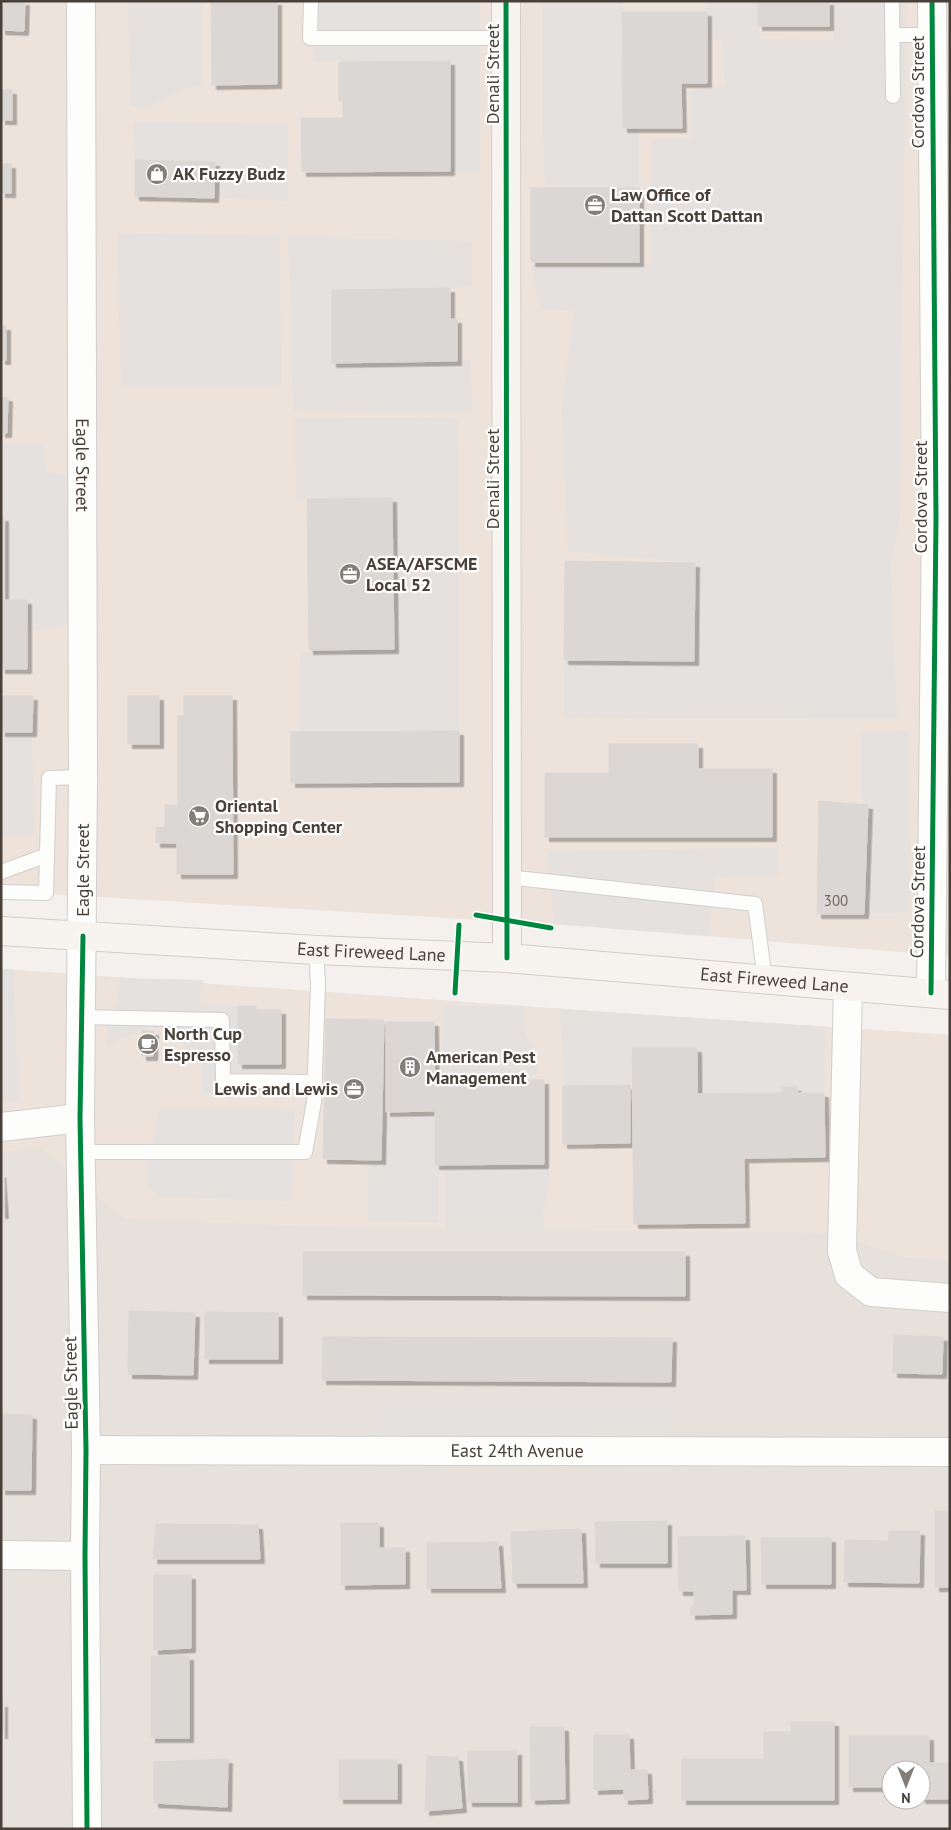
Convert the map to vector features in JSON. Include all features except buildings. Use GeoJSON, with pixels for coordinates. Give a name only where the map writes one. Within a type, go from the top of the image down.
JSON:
{"type":"FeatureCollection","features":[{"type":"Feature","properties":{"kind":"street","name":"Eagle Street"},"geometry":{"type":"LineString","coordinates":[[81,1],[83,936],[80,1118],[86,1450],[84,1556],[88,1829]]}},
{"type":"Feature","properties":{"kind":"street","name":"Denali Street"},"geometry":{"type":"LineString","coordinates":[[506,1],[507,958]]}},
{"type":"Feature","properties":{"kind":"street","name":"Cordova Street"},"geometry":{"type":"LineString","coordinates":[[932,1],[943,519],[940,994]]}},
{"type":"Feature","properties":{"kind":"street","name":"East Fireweed Lane"},"geometry":{"type":"LineString","coordinates":[[1,931],[316,950],[507,958],[940,994]]}},
{"type":"Feature","properties":{"kind":"street"},"geometry":{"type":"LineString","coordinates":[[848,987],[842,1251],[849,1275],[871,1292],[950,1298]]}},
{"type":"Feature","properties":{"kind":"street"},"geometry":{"type":"LineString","coordinates":[[1,1127],[80,1118]]}},
{"type":"Feature","properties":{"kind":"street","name":"East 24th Avenue"},"geometry":{"type":"LineString","coordinates":[[86,1450],[950,1452]]}},
{"type":"Feature","properties":{"kind":"street"},"geometry":{"type":"LineString","coordinates":[[1,1555],[84,1556]]}},
{"type":"Feature","properties":{"kind":"lane"},"geometry":{"type":"LineString","coordinates":[[311,1],[310,38],[506,38]]}},
{"type":"Feature","properties":{"kind":"lane"},"geometry":{"type":"LineString","coordinates":[[892,1],[892,96]]}},
{"type":"Feature","properties":{"kind":"lane"},"geometry":{"type":"LineString","coordinates":[[892,35],[932,35]]}},
{"type":"Feature","properties":{"kind":"lane"},"geometry":{"type":"LineString","coordinates":[[1,892],[46,893],[49,778],[83,777]]}},
{"type":"Feature","properties":{"kind":"lane"},"geometry":{"type":"LineString","coordinates":[[1,872],[47,855]]}},
{"type":"Feature","properties":{"kind":"lane"},"geometry":{"type":"LineString","coordinates":[[507,877],[755,904],[765,980]]}},
{"type":"Feature","properties":{"kind":"lane"},"geometry":{"type":"LineString","coordinates":[[81,1152],[306,1152],[314,1102],[315,1082],[318,984],[316,950]]}},
{"type":"Feature","properties":{"kind":"lane"},"geometry":{"type":"LineString","coordinates":[[81,1017],[222,1020],[224,1081],[315,1082]]}},
{"type":"Feature","properties":{"kind":"shaded area"},"geometry":{"type":"Polygon","coordinates":[[[1,1],[950,1],[950,956],[595,927],[1,891],[1,1]]]}},
{"type":"Feature","properties":{"kind":"shaded area"},"geometry":{"type":"Polygon","coordinates":[[[128,1],[202,1],[202,87],[188,87],[148,107],[130,106],[128,1]]]}},
{"type":"Feature","properties":{"kind":"shaded area"},"geometry":{"type":"Polygon","coordinates":[[[543,1],[622,1],[623,128],[639,128],[639,188],[545,188],[543,1]]]}},
{"type":"Feature","properties":{"kind":"shaded area"},"geometry":{"type":"Polygon","coordinates":[[[705,1],[760,1],[760,39],[833,40],[833,1],[906,1],[900,519],[891,566],[897,719],[564,718],[564,660],[694,661],[695,563],[568,551],[561,411],[574,311],[540,309],[531,265],[651,264],[651,139],[691,138],[692,90],[725,86],[721,40],[707,40],[705,1]]]}},
{"type":"Feature","properties":{"kind":"shaded area"},"geometry":{"type":"Polygon","coordinates":[[[312,4],[480,4],[480,171],[450,171],[450,61],[313,61],[312,4]]]}},
{"type":"Feature","properties":{"kind":"shaded area"},"geometry":{"type":"Polygon","coordinates":[[[133,122],[288,124],[288,201],[214,198],[215,162],[135,160],[133,122]]]}},
{"type":"Feature","properties":{"kind":"shaded area"},"geometry":{"type":"Polygon","coordinates":[[[117,233],[280,236],[281,386],[121,386],[117,233]]]}},
{"type":"Feature","properties":{"kind":"shaded area"},"geometry":{"type":"Polygon","coordinates":[[[288,237],[472,241],[472,287],[332,290],[333,363],[471,360],[472,412],[293,410],[288,237]]]}},
{"type":"Feature","properties":{"kind":"shaded area"},"geometry":{"type":"Polygon","coordinates":[[[295,417],[458,418],[459,731],[299,732],[300,652],[393,649],[392,498],[296,499],[295,417]]]}},
{"type":"Feature","properties":{"kind":"shaded area"},"geometry":{"type":"Polygon","coordinates":[[[1,444],[44,444],[47,472],[67,476],[68,624],[27,632],[27,600],[4,600],[1,444]]]}},
{"type":"Feature","properties":{"kind":"shaded area"},"geometry":{"type":"Polygon","coordinates":[[[910,731],[910,912],[864,914],[861,732],[910,731]]]}},
{"type":"Feature","properties":{"kind":"shaded area"},"geometry":{"type":"Polygon","coordinates":[[[1,732],[32,732],[34,836],[1,835],[1,732]]]}},
{"type":"Feature","properties":{"kind":"shaded area"},"geometry":{"type":"Polygon","coordinates":[[[778,847],[778,875],[715,877],[709,936],[554,924],[547,852],[778,847]]]}},
{"type":"Feature","properties":{"kind":"shaded area"},"geometry":{"type":"Polygon","coordinates":[[[1,969],[950,1035],[950,1829],[1,1829],[1,969]]]}},
{"type":"Feature","properties":{"kind":"shaded area"},"geometry":{"type":"Polygon","coordinates":[[[1,969],[950,1035],[950,1261],[901,1257],[834,1233],[352,1228],[124,1219],[42,1148],[1,1152],[1,969]]]}},
{"type":"Feature","properties":{"kind":"shaded area"},"geometry":{"type":"Polygon","coordinates":[[[1,969],[14,970],[18,1102],[1,1102],[1,969]]]}},
{"type":"Feature","properties":{"kind":"shaded area"},"geometry":{"type":"Polygon","coordinates":[[[120,978],[203,980],[200,999],[201,1006],[238,1006],[238,1064],[281,1064],[280,1094],[202,1093],[201,1054],[188,1065],[181,1029],[148,1028],[106,1045],[108,1023],[117,1001],[120,978]]]}},
{"type":"Feature","properties":{"kind":"shaded area"},"geometry":{"type":"Polygon","coordinates":[[[443,1006],[524,1006],[525,1031],[538,1058],[537,1075],[441,1075],[443,1006]]]}},
{"type":"Feature","properties":{"kind":"shaded area"},"geometry":{"type":"Polygon","coordinates":[[[560,1009],[825,1027],[824,1093],[797,1093],[797,1087],[783,1087],[782,1093],[697,1094],[696,1048],[632,1048],[630,1085],[563,1086],[560,1009]]]}},
{"type":"Feature","properties":{"kind":"shaded area"},"geometry":{"type":"Polygon","coordinates":[[[159,1109],[295,1110],[292,1201],[160,1197],[149,1189],[147,1171],[159,1109]]]}},
{"type":"Feature","properties":{"kind":"shaded area"},"geometry":{"type":"Polygon","coordinates":[[[369,1114],[439,1115],[439,1223],[368,1221],[369,1114]]]}},
{"type":"Feature","properties":{"kind":"shaded area"},"geometry":{"type":"Polygon","coordinates":[[[544,1164],[549,1166],[550,1184],[543,1210],[544,1230],[445,1229],[445,1165],[544,1164]]]}},
{"type":"Feature","properties":{"kind":"shaded area"},"geometry":{"type":"Polygon","coordinates":[[[375,1399],[672,1400],[672,1434],[375,1433],[375,1399]]]}},
{"type":"Feature","properties":{"kind":"cycle path"},"geometry":{"type":"LineString","coordinates":[[506,1],[507,958]]}},
{"type":"Feature","properties":{"kind":"cycle path"},"geometry":{"type":"LineString","coordinates":[[931,993],[936,519],[932,1]]}},
{"type":"Feature","properties":{"kind":"cycle path"},"geometry":{"type":"LineString","coordinates":[[476,915],[551,928]]}},
{"type":"Feature","properties":{"kind":"cycle path"},"geometry":{"type":"LineString","coordinates":[[455,993],[459,925]]}},
{"type":"Feature","properties":{"kind":"cycle path"},"geometry":{"type":"LineString","coordinates":[[83,936],[80,1118],[86,1450],[87,1829]]}},
{"type":"Feature","properties":{"kind":"place","name":"AK Fuzzy Budz"},"geometry":{"type":"Point","coordinates":[157,174]}},
{"type":"Feature","properties":{"kind":"place","name":"Law Office of Dattan Scott Dattan"},"geometry":{"type":"Point","coordinates":[595,205]}},
{"type":"Feature","properties":{"kind":"place","name":"ASEA/AFSCME Local 52"},"geometry":{"type":"Point","coordinates":[350,574]}},
{"type":"Feature","properties":{"kind":"place","name":"Oriental Shopping Center"},"geometry":{"type":"Point","coordinates":[199,816]}},
{"type":"Feature","properties":{"kind":"place","name":"North Cup Espresso"},"geometry":{"type":"Point","coordinates":[148,1044]}},
{"type":"Feature","properties":{"kind":"place","name":"American Pest Management"},"geometry":{"type":"Point","coordinates":[410,1067]}},
{"type":"Feature","properties":{"kind":"place","name":"Lewis and Lewis"},"geometry":{"type":"Point","coordinates":[354,1089]}}]}
